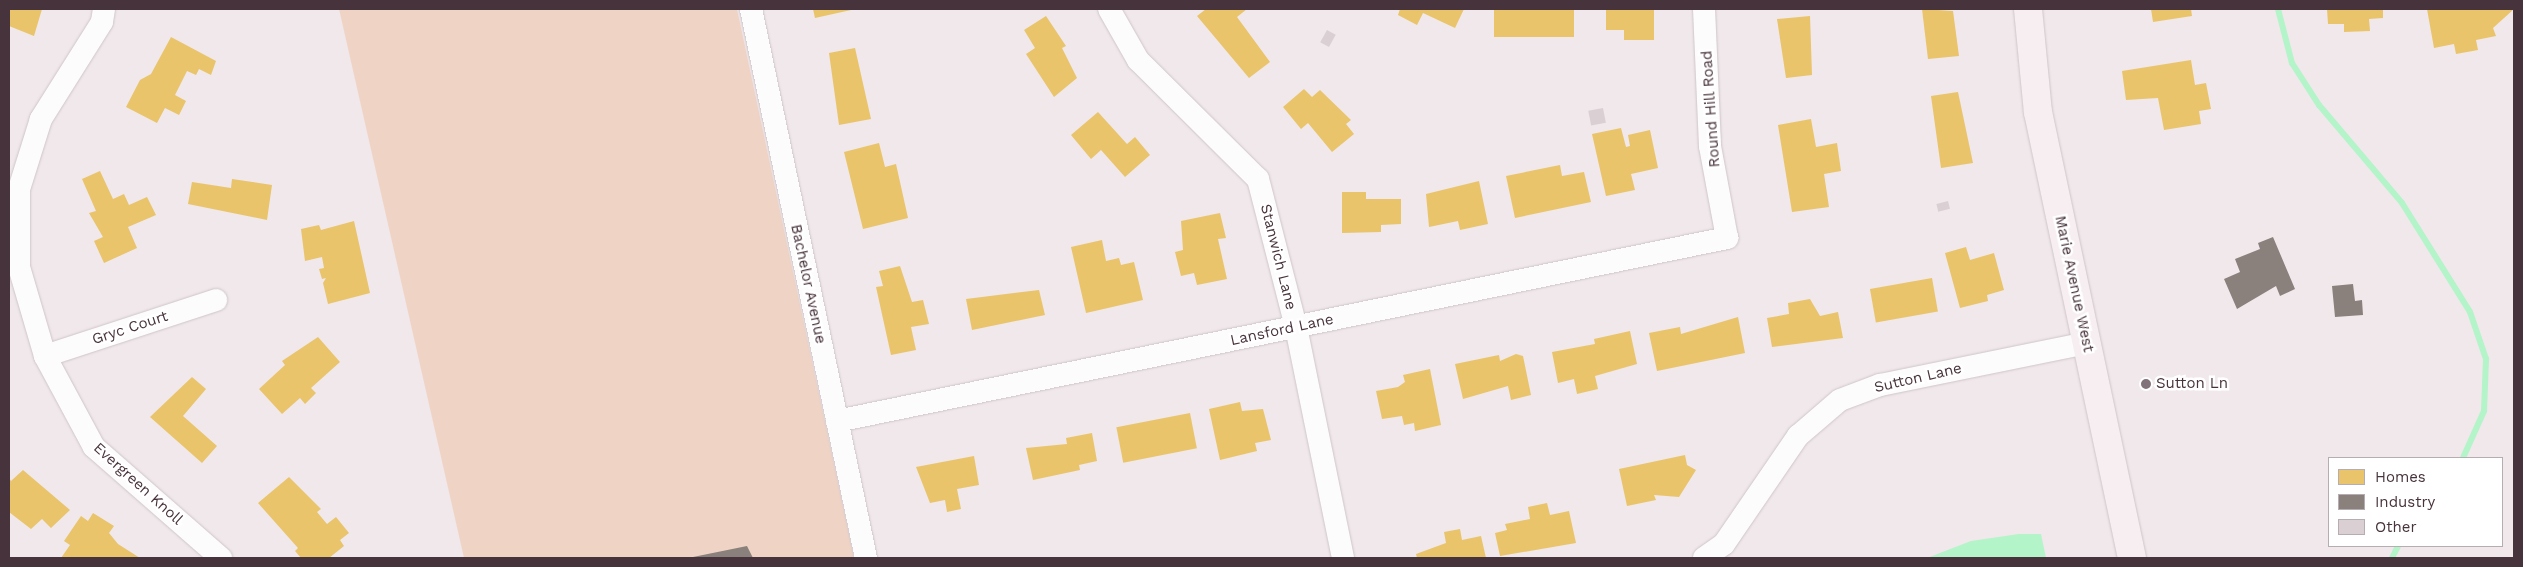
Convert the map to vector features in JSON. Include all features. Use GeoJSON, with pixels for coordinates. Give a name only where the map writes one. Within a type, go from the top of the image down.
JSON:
{"type":"FeatureCollection","features":[{"type":"Feature","properties":{"kind":"street","name":"Evergreen Knoll"},"geometry":{"type":"LineString","coordinates":[[104,9],[102,22],[41,119],[19,189],[19,267],[44,356],[94,447],[221,558]]}},
{"type":"Feature","properties":{"kind":"street","name":"Bachelor Avenue"},"geometry":{"type":"LineString","coordinates":[[751,9],[866,558]]}},
{"type":"Feature","properties":{"kind":"street","name":"Stanwich Lane"},"geometry":{"type":"LineString","coordinates":[[1109,9],[1138,60],[1258,179],[1296,327],[1343,558]]}},
{"type":"Feature","properties":{"kind":"street","name":"Round Hill Road"},"geometry":{"type":"LineString","coordinates":[[1704,9],[1710,146],[1727,238]]}},
{"type":"Feature","properties":{"kind":"street","name":"Marie Avenue West"},"geometry":{"type":"LineString","coordinates":[[2028,9],[2038,112],[2132,558]]}},
{"type":"Feature","properties":{"kind":"street","name":"Lansford Lane"},"geometry":{"type":"LineString","coordinates":[[837,421],[1727,238]]}},
{"type":"Feature","properties":{"kind":"street","name":"Gryc Court"},"geometry":{"type":"LineString","coordinates":[[44,356],[216,300]]}},
{"type":"Feature","properties":{"kind":"street","name":"Sutton Lane"},"geometry":{"type":"LineString","coordinates":[[1704,558],[1724,544],[1798,436],[1840,400],[1880,385],[2086,342]]}},
{"type":"Feature","properties":{"kind":"shaded area"},"geometry":{"type":"Polygon","coordinates":[[[339,9],[737,9],[854,558],[464,558],[339,9]]]}},
{"type":"Feature","properties":{"kind":"shaded area"},"geometry":{"type":"Polygon","coordinates":[[[2019,534],[2041,534],[2046,558],[1927,558],[1971,541],[2019,534]]]}},
{"type":"Feature","properties":{"kind":"building: Homes"},"geometry":{"type":"Polygon","coordinates":[[[9,9],[42,9],[34,36],[9,26],[9,9]]]}},
{"type":"Feature","properties":{"kind":"building: Homes"},"geometry":{"type":"Polygon","coordinates":[[[813,9],[851,9],[851,10],[815,18],[813,9]]]}},
{"type":"Feature","properties":{"kind":"building: Homes"},"geometry":{"type":"Polygon","coordinates":[[[1206,9],[1247,9],[1237,17],[1270,62],[1249,78],[1197,16],[1206,9]]]}},
{"type":"Feature","properties":{"kind":"building: Homes"},"geometry":{"type":"Polygon","coordinates":[[[1400,9],[1464,9],[1455,28],[1423,13],[1417,25],[1398,15],[1400,9]]]}},
{"type":"Feature","properties":{"kind":"building: Homes"},"geometry":{"type":"Polygon","coordinates":[[[1494,9],[1574,9],[1574,37],[1494,37],[1494,9]]]}},
{"type":"Feature","properties":{"kind":"building: Homes"},"geometry":{"type":"Polygon","coordinates":[[[1606,9],[1654,9],[1654,40],[1624,40],[1624,30],[1606,30],[1606,9]]]}},
{"type":"Feature","properties":{"kind":"building: Homes"},"geometry":{"type":"Polygon","coordinates":[[[1922,9],[1953,11],[1959,56],[1928,59],[1922,9]]]}},
{"type":"Feature","properties":{"kind":"building: Homes"},"geometry":{"type":"Polygon","coordinates":[[[2151,9],[2191,9],[2192,16],[2153,22],[2151,9]]]}},
{"type":"Feature","properties":{"kind":"building: Homes"},"geometry":{"type":"Polygon","coordinates":[[[2327,9],[2383,9],[2383,18],[2369,19],[2370,31],[2344,32],[2344,24],[2328,24],[2327,9]]]}},
{"type":"Feature","properties":{"kind":"building: Homes"},"geometry":{"type":"Polygon","coordinates":[[[2427,9],[2514,9],[2493,28],[2496,36],[2476,40],[2478,50],[2456,54],[2454,44],[2434,48],[2427,9]]]}},
{"type":"Feature","properties":{"kind":"building: Homes"},"geometry":{"type":"Polygon","coordinates":[[[1046,16],[1066,46],[1062,48],[1077,78],[1054,97],[1026,54],[1035,48],[1024,30],[1046,16]]]}},
{"type":"Feature","properties":{"kind":"building: Homes"},"geometry":{"type":"Polygon","coordinates":[[[1810,16],[1812,75],[1786,78],[1777,19],[1810,16]]]}},
{"type":"Feature","properties":{"kind":"building: Homes"},"geometry":{"type":"Polygon","coordinates":[[[171,37],[216,61],[211,75],[199,69],[196,75],[187,71],[175,95],[186,101],[179,115],[165,108],[157,123],[126,107],[140,80],[151,74],[171,37]]]}},
{"type":"Feature","properties":{"kind":"building: Homes"},"geometry":{"type":"Polygon","coordinates":[[[855,48],[871,119],[839,125],[829,53],[855,48]]]}},
{"type":"Feature","properties":{"kind":"building: Homes"},"geometry":{"type":"Polygon","coordinates":[[[2191,60],[2195,85],[2206,83],[2211,109],[2199,111],[2201,124],[2164,130],[2158,98],[2126,100],[2122,71],[2191,60]]]}},
{"type":"Feature","properties":{"kind":"building: Homes"},"geometry":{"type":"Polygon","coordinates":[[[1304,89],[1312,97],[1320,90],[1351,120],[1346,124],[1354,134],[1332,152],[1308,123],[1301,129],[1283,107],[1304,89]]]}},
{"type":"Feature","properties":{"kind":"building: Homes"},"geometry":{"type":"Polygon","coordinates":[[[1958,92],[1973,163],[1941,168],[1931,96],[1958,92]]]}},
{"type":"Feature","properties":{"kind":"building: Homes"},"geometry":{"type":"Polygon","coordinates":[[[1098,112],[1127,144],[1135,137],[1150,155],[1125,177],[1101,150],[1091,159],[1071,135],[1098,112]]]}},
{"type":"Feature","properties":{"kind":"building: Homes"},"geometry":{"type":"Polygon","coordinates":[[[1811,119],[1816,147],[1837,143],[1841,171],[1824,174],[1829,207],[1792,212],[1778,125],[1811,119]]]}},
{"type":"Feature","properties":{"kind":"building: Homes"},"geometry":{"type":"Polygon","coordinates":[[[1621,128],[1626,147],[1630,146],[1628,135],[1650,130],[1658,168],[1631,174],[1635,190],[1606,196],[1592,134],[1621,128]]]}},
{"type":"Feature","properties":{"kind":"building: Homes"},"geometry":{"type":"Polygon","coordinates":[[[879,143],[885,167],[896,164],[908,218],[863,229],[844,152],[879,143]]]}},
{"type":"Feature","properties":{"kind":"building: Homes"},"geometry":{"type":"Polygon","coordinates":[[[1560,165],[1562,176],[1584,172],[1591,202],[1515,218],[1506,176],[1560,165]]]}},
{"type":"Feature","properties":{"kind":"building: Homes"},"geometry":{"type":"Polygon","coordinates":[[[100,171],[113,199],[124,194],[129,205],[147,197],[156,215],[128,227],[137,248],[104,263],[94,241],[103,237],[89,213],[96,211],[82,179],[100,171]]]}},
{"type":"Feature","properties":{"kind":"building: Homes"},"geometry":{"type":"Polygon","coordinates":[[[232,179],[272,185],[267,220],[188,204],[192,182],[231,188],[232,179]]]}},
{"type":"Feature","properties":{"kind":"building: Homes"},"geometry":{"type":"Polygon","coordinates":[[[1479,181],[1488,224],[1460,230],[1458,221],[1429,227],[1426,194],[1479,181]]]}},
{"type":"Feature","properties":{"kind":"building: Homes"},"geometry":{"type":"Polygon","coordinates":[[[1342,192],[1366,192],[1366,199],[1401,199],[1401,224],[1381,225],[1381,232],[1342,233],[1342,192]]]}},
{"type":"Feature","properties":{"kind":"building: Homes"},"geometry":{"type":"Polygon","coordinates":[[[1220,213],[1226,238],[1218,239],[1227,279],[1197,285],[1194,273],[1181,276],[1175,252],[1183,250],[1181,221],[1220,213]]]}},
{"type":"Feature","properties":{"kind":"building: Homes"},"geometry":{"type":"Polygon","coordinates":[[[354,221],[370,293],[328,304],[323,283],[326,278],[322,279],[319,269],[324,268],[322,257],[305,261],[301,229],[319,225],[321,230],[354,221]]]}},
{"type":"Feature","properties":{"kind":"building: Homes"},"geometry":{"type":"Polygon","coordinates":[[[1102,240],[1106,261],[1119,258],[1121,265],[1134,262],[1143,300],[1086,313],[1071,247],[1102,240]]]}},
{"type":"Feature","properties":{"kind":"building: Homes"},"geometry":{"type":"Polygon","coordinates":[[[1966,247],[1970,260],[1994,253],[2004,290],[1987,295],[1988,301],[1960,308],[1945,253],[1966,247]]]}},
{"type":"Feature","properties":{"kind":"building: Homes"},"geometry":{"type":"Polygon","coordinates":[[[900,266],[912,302],[923,300],[929,324],[911,327],[916,350],[891,355],[876,287],[883,286],[879,271],[900,266]]]}},
{"type":"Feature","properties":{"kind":"building: Homes"},"geometry":{"type":"Polygon","coordinates":[[[1932,278],[1938,311],[1876,322],[1870,289],[1932,278]]]}},
{"type":"Feature","properties":{"kind":"building: Homes"},"geometry":{"type":"Polygon","coordinates":[[[1039,290],[1045,315],[972,330],[966,299],[1039,290]]]}},
{"type":"Feature","properties":{"kind":"building: Homes"},"geometry":{"type":"Polygon","coordinates":[[[1810,299],[1820,316],[1838,312],[1843,338],[1772,347],[1767,318],[1789,314],[1788,303],[1810,299]]]}},
{"type":"Feature","properties":{"kind":"building: Homes"},"geometry":{"type":"Polygon","coordinates":[[[1738,317],[1745,353],[1657,371],[1649,333],[1680,327],[1681,334],[1738,317]]]}},
{"type":"Feature","properties":{"kind":"building: Homes"},"geometry":{"type":"Polygon","coordinates":[[[1630,331],[1637,364],[1595,376],[1598,389],[1577,394],[1574,379],[1558,383],[1552,352],[1595,344],[1594,339],[1630,331]]]}},
{"type":"Feature","properties":{"kind":"building: Homes"},"geometry":{"type":"Polygon","coordinates":[[[318,337],[340,362],[311,388],[316,393],[305,404],[300,398],[282,414],[259,389],[285,365],[282,361],[318,337]]]}},
{"type":"Feature","properties":{"kind":"building: Homes"},"geometry":{"type":"Polygon","coordinates":[[[1516,354],[1523,356],[1531,395],[1511,400],[1508,386],[1463,399],[1455,364],[1499,355],[1500,361],[1516,354]]]}},
{"type":"Feature","properties":{"kind":"building: Homes"},"geometry":{"type":"Polygon","coordinates":[[[1430,369],[1441,425],[1415,431],[1414,423],[1404,425],[1402,416],[1382,419],[1376,391],[1398,387],[1405,382],[1403,375],[1430,369]]]}},
{"type":"Feature","properties":{"kind":"building: Homes"},"geometry":{"type":"Polygon","coordinates":[[[192,377],[206,389],[183,416],[217,446],[202,463],[150,417],[192,377]]]}},
{"type":"Feature","properties":{"kind":"building: Homes"},"geometry":{"type":"Polygon","coordinates":[[[1240,402],[1242,411],[1263,409],[1271,440],[1255,443],[1257,451],[1220,460],[1209,409],[1240,402]]]}},
{"type":"Feature","properties":{"kind":"building: Homes"},"geometry":{"type":"Polygon","coordinates":[[[1190,413],[1197,448],[1123,463],[1116,427],[1190,413]]]}},
{"type":"Feature","properties":{"kind":"building: Homes"},"geometry":{"type":"Polygon","coordinates":[[[1092,433],[1097,461],[1079,465],[1080,470],[1033,480],[1026,448],[1067,444],[1066,438],[1092,433]]]}},
{"type":"Feature","properties":{"kind":"building: Homes"},"geometry":{"type":"Polygon","coordinates":[[[1685,455],[1687,465],[1696,470],[1679,497],[1654,495],[1656,500],[1627,506],[1619,469],[1685,455]]]}},
{"type":"Feature","properties":{"kind":"building: Homes"},"geometry":{"type":"Polygon","coordinates":[[[974,456],[979,485],[957,489],[961,509],[947,512],[945,500],[930,503],[916,467],[974,456]]]}},
{"type":"Feature","properties":{"kind":"building: Homes"},"geometry":{"type":"Polygon","coordinates":[[[23,470],[70,510],[51,528],[42,519],[31,529],[9,512],[9,478],[11,481],[23,470]]]}},
{"type":"Feature","properties":{"kind":"building: Homes"},"geometry":{"type":"Polygon","coordinates":[[[289,477],[321,509],[317,512],[327,524],[336,517],[349,533],[340,540],[344,546],[329,558],[301,558],[295,551],[298,548],[258,503],[289,477]]]}},
{"type":"Feature","properties":{"kind":"building: Homes"},"geometry":{"type":"Polygon","coordinates":[[[1547,503],[1550,515],[1569,511],[1576,543],[1500,556],[1495,533],[1507,530],[1505,524],[1530,519],[1528,507],[1547,503]]]}},
{"type":"Feature","properties":{"kind":"building: Homes"},"geometry":{"type":"Polygon","coordinates":[[[93,513],[114,526],[109,533],[118,544],[140,558],[61,558],[70,545],[64,541],[81,516],[88,521],[93,513]]]}},
{"type":"Feature","properties":{"kind":"building: Homes"},"geometry":{"type":"Polygon","coordinates":[[[1460,529],[1462,540],[1481,536],[1486,558],[1417,558],[1416,554],[1446,543],[1444,532],[1460,529]]]}},
{"type":"Feature","properties":{"kind":"building: Industry"},"geometry":{"type":"Polygon","coordinates":[[[2273,237],[2295,289],[2280,296],[2276,286],[2237,309],[2224,279],[2240,272],[2235,259],[2260,249],[2258,243],[2273,237]]]}},
{"type":"Feature","properties":{"kind":"building: Industry"},"geometry":{"type":"Polygon","coordinates":[[[2353,284],[2355,301],[2362,300],[2363,315],[2335,317],[2332,286],[2353,284]]]}},
{"type":"Feature","properties":{"kind":"building: Industry"},"geometry":{"type":"Polygon","coordinates":[[[747,546],[753,558],[693,558],[693,557],[747,546]]]}},
{"type":"Feature","properties":{"kind":"building: Other"},"geometry":{"type":"Polygon","coordinates":[[[1327,30],[1336,35],[1329,47],[1320,42],[1327,30]]]}},
{"type":"Feature","properties":{"kind":"building: Other"},"geometry":{"type":"Polygon","coordinates":[[[1603,108],[1606,123],[1591,126],[1588,111],[1603,108]]]}},
{"type":"Feature","properties":{"kind":"building: Other"},"geometry":{"type":"Polygon","coordinates":[[[1948,201],[1950,209],[1938,212],[1936,204],[1948,201]]]}},
{"type":"Feature","properties":{"kind":"waterway"},"geometry":{"type":"LineString","coordinates":[[2278,9],[2292,63],[2319,105],[2402,203],[2470,312],[2486,359],[2484,411],[2463,457]]}},
{"type":"Feature","properties":{"kind":"waterway"},"geometry":{"type":"LineString","coordinates":[[2392,558],[2398,547]]}},
{"type":"Feature","properties":{"kind":"place","name":"Sutton Ln"},"geometry":{"type":"Point","coordinates":[2146,384]}}]}
